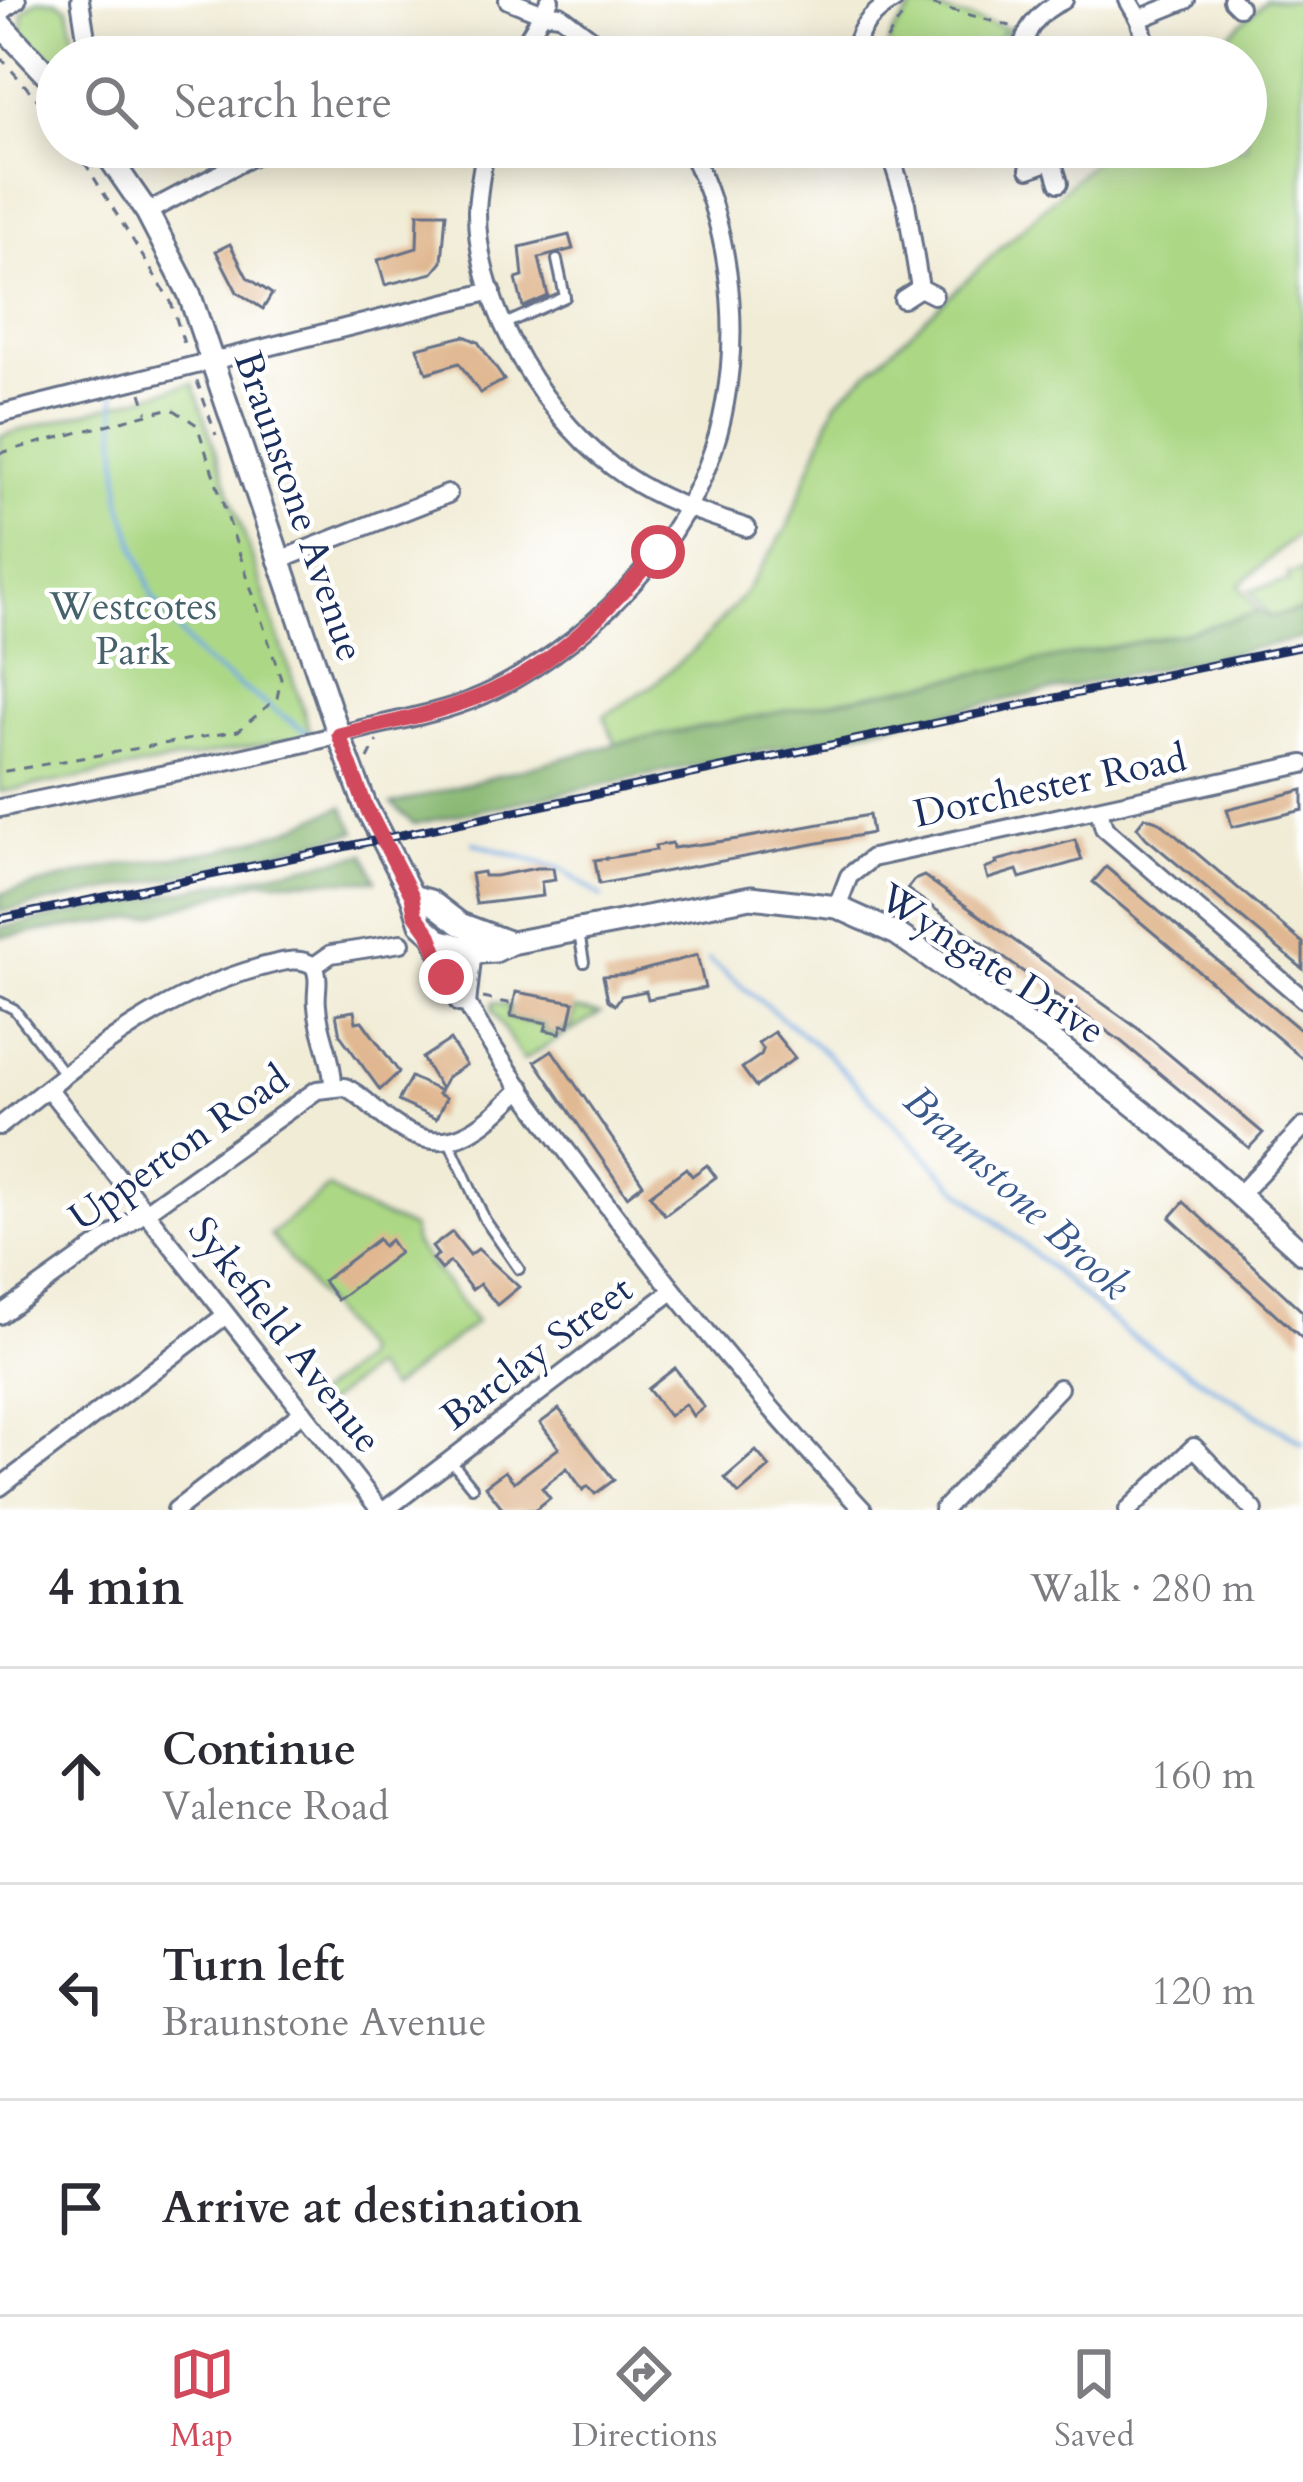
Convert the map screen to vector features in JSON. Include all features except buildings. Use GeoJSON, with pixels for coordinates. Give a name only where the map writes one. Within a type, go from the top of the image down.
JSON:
{"type":"FeatureCollection","features":[{"type":"Feature","properties":{"kind":"street"},"geometry":{"type":"LineString","coordinates":[[0,14],[17,0]]}},
{"type":"Feature","properties":{"kind":"street"},"geometry":{"type":"LineString","coordinates":[[80,0],[86,36]]}},
{"type":"Feature","properties":{"kind":"street"},"geometry":{"type":"LineString","coordinates":[[508,0],[546,7],[588,36]]}},
{"type":"Feature","properties":{"kind":"street"},"geometry":{"type":"LineString","coordinates":[[1026,36],[1045,9],[1064,0]]}},
{"type":"Feature","properties":{"kind":"street"},"geometry":{"type":"LineString","coordinates":[[1128,0],[1144,36]]}},
{"type":"Feature","properties":{"kind":"street"},"geometry":{"type":"LineString","coordinates":[[1139,19],[1186,0]]}},
{"type":"Feature","properties":{"kind":"street"},"geometry":{"type":"LineString","coordinates":[[529,36],[546,7]]}},
{"type":"Feature","properties":{"kind":"street"},"geometry":{"type":"LineString","coordinates":[[861,36],[874,12],[898,7]]}},
{"type":"Feature","properties":{"kind":"street"},"geometry":{"type":"LineString","coordinates":[[0,25],[36,63]]}},
{"type":"Feature","properties":{"kind":"street","name":"Braunstone Avenue"},"geometry":{"type":"LineString","coordinates":[[117,168],[147,212],[189,292],[202,364],[365,805],[459,1003],[474,1002],[522,1088],[671,1292],[863,1510]]}},
{"type":"Feature","properties":{"kind":"street"},"geometry":{"type":"LineString","coordinates":[[147,212],[230,168]]}},
{"type":"Feature","properties":{"kind":"street"},"geometry":{"type":"LineString","coordinates":[[483,168],[477,214],[481,250],[492,291],[532,380],[580,438],[628,478],[686,507],[747,528]]}},
{"type":"Feature","properties":{"kind":"street"},"geometry":{"type":"LineString","coordinates":[[0,808],[339,735],[490,692],[548,660],[606,614],[658,552],[686,507],[720,434],[733,358],[728,278],[716,224],[696,168]]}},
{"type":"Feature","properties":{"kind":"street"},"geometry":{"type":"LineString","coordinates":[[895,168],[927,291],[903,299]]}},
{"type":"Feature","properties":{"kind":"street"},"geometry":{"type":"LineString","coordinates":[[1054,168],[1059,183]]}},
{"type":"Feature","properties":{"kind":"street"},"geometry":{"type":"LineString","coordinates":[[0,414],[492,291]]}},
{"type":"Feature","properties":{"kind":"street"},"geometry":{"type":"LineString","coordinates":[[277,561],[448,494]]}},
{"type":"Feature","properties":{"kind":"street","name":"Dorchester Road"},"geometry":{"type":"LineString","coordinates":[[837,907],[849,876],[872,858],[1303,764]]}},
{"type":"Feature","properties":{"kind":"street"},"geometry":{"type":"LineString","coordinates":[[1099,810],[1104,828],[1303,999]]}},
{"type":"Feature","properties":{"kind":"street"},"geometry":{"type":"LineString","coordinates":[[412,896],[430,901],[468,941],[474,1002]]}},
{"type":"Feature","properties":{"kind":"street","name":"Wyngate Drive"},"geometry":{"type":"LineString","coordinates":[[468,941],[495,951],[751,897],[837,907],[897,934],[1059,1046],[1240,1194],[1303,1253]]}},
{"type":"Feature","properties":{"kind":"street"},"geometry":{"type":"LineString","coordinates":[[430,935],[468,941]]}},
{"type":"Feature","properties":{"kind":"street"},"geometry":{"type":"LineString","coordinates":[[446,977],[453,953],[468,941]]}},
{"type":"Feature","properties":{"kind":"street"},"geometry":{"type":"LineString","coordinates":[[314,966],[331,954],[401,943]]}},
{"type":"Feature","properties":{"kind":"street"},"geometry":{"type":"LineString","coordinates":[[0,1126],[127,1027],[177,998],[272,964],[300,959],[314,966],[319,979],[317,1006],[333,1064],[333,1086]]}},
{"type":"Feature","properties":{"kind":"street","name":"Upperton Road"},"geometry":{"type":"LineString","coordinates":[[0,1315],[317,1090],[333,1086],[356,1091],[394,1125],[449,1141]]}},
{"type":"Feature","properties":{"kind":"street","name":"Sykefield Avenue"},"geometry":{"type":"LineString","coordinates":[[48,1088],[383,1510]]}},
{"type":"Feature","properties":{"kind":"street"},"geometry":{"type":"LineString","coordinates":[[449,1141],[486,1122],[522,1088]]}},
{"type":"Feature","properties":{"kind":"street"},"geometry":{"type":"LineString","coordinates":[[1240,1194],[1303,1127]]}},
{"type":"Feature","properties":{"kind":"street","name":"Barclay Street"},"geometry":{"type":"LineString","coordinates":[[383,1510],[671,1292]]}},
{"type":"Feature","properties":{"kind":"street"},"geometry":{"type":"LineString","coordinates":[[0,1487],[226,1315]]}},
{"type":"Feature","properties":{"kind":"street"},"geometry":{"type":"LineString","coordinates":[[943,1510],[1060,1388]]}},
{"type":"Feature","properties":{"kind":"street"},"geometry":{"type":"LineString","coordinates":[[176,1510],[303,1412]]}},
{"type":"Feature","properties":{"kind":"street"},"geometry":{"type":"LineString","coordinates":[[1128,1510],[1194,1447],[1255,1510]]}},
{"type":"Feature","properties":{"kind":"lane"},"geometry":{"type":"LineString","coordinates":[[505,324],[565,297],[556,260]]}},
{"type":"Feature","properties":{"kind":"lane"},"geometry":{"type":"LineString","coordinates":[[578,931],[584,962]]}},
{"type":"Feature","properties":{"kind":"lane"},"geometry":{"type":"LineString","coordinates":[[0,1002],[14,1009],[65,1075]]}},
{"type":"Feature","properties":{"kind":"lane"},"geometry":{"type":"LineString","coordinates":[[449,1141],[485,1220],[519,1269]]}},
{"type":"Feature","properties":{"kind":"lane"},"geometry":{"type":"LineString","coordinates":[[450,1460],[472,1487]]}},
{"type":"Feature","properties":{"kind":"path"},"geometry":{"type":"LineString","coordinates":[[915,0],[1028,31]]}},
{"type":"Feature","properties":{"kind":"path"},"geometry":{"type":"LineString","coordinates":[[888,36],[898,7]]}},
{"type":"Feature","properties":{"kind":"path"},"geometry":{"type":"LineString","coordinates":[[0,57],[36,98]]}},
{"type":"Feature","properties":{"kind":"path"},"geometry":{"type":"LineString","coordinates":[[88,168],[171,302],[202,364],[222,450]]}},
{"type":"Feature","properties":{"kind":"path"},"geometry":{"type":"LineString","coordinates":[[0,453],[171,408],[197,425],[281,679],[277,698],[238,731],[0,772]]}},
{"type":"Feature","properties":{"kind":"path"},"geometry":{"type":"LineString","coordinates":[[235,537],[244,539]]}},
{"type":"Feature","properties":{"kind":"path"},"geometry":{"type":"LineString","coordinates":[[366,764],[371,748],[392,722]]}},
{"type":"Feature","properties":{"kind":"path"},"geometry":{"type":"LineString","coordinates":[[474,1002],[513,1004]]}},
{"type":"Feature","properties":{"kind":"green space"},"geometry":{"type":"Polygon","coordinates":[[[38,0],[56,0],[68,8],[74,36],[36,36],[36,48],[22,32],[23,12],[38,0]]]}},
{"type":"Feature","properties":{"kind":"green space"},"geometry":{"type":"Polygon","coordinates":[[[1266,0],[1303,0],[1303,530],[1239,585],[1259,612],[1184,633],[616,744],[604,716],[653,685],[696,648],[742,597],[787,528],[836,402],[1087,168],[1267,168],[1267,36],[1227,36],[1266,0]]]}},
{"type":"Feature","properties":{"kind":"green space"},"geometry":{"type":"Polygon","coordinates":[[[916,5],[1016,30],[1014,36],[1002,32],[1001,36],[892,36],[916,5]]]}},
{"type":"Feature","properties":{"kind":"green space","name":"Westcotes Park"},"geometry":{"type":"Polygon","coordinates":[[[193,383],[312,736],[0,792],[0,436],[193,383]]]}},
{"type":"Feature","properties":{"kind":"green space"},"geometry":{"type":"Polygon","coordinates":[[[1303,570],[1303,610],[1269,617],[1250,590],[1289,581],[1288,574],[1303,570]]]}},
{"type":"Feature","properties":{"kind":"green space"},"geometry":{"type":"Polygon","coordinates":[[[1303,610],[1303,638],[414,824],[392,804],[616,744],[1184,633],[1259,612],[1269,617],[1303,610]]]}},
{"type":"Feature","properties":{"kind":"green space"},"geometry":{"type":"Polygon","coordinates":[[[343,806],[356,832],[170,878],[0,912],[0,894],[105,868],[221,850],[285,831],[343,806]]]}},
{"type":"Feature","properties":{"kind":"green space"},"geometry":{"type":"Polygon","coordinates":[[[365,854],[376,880],[261,881],[151,916],[0,937],[0,928],[365,854]]]}},
{"type":"Feature","properties":{"kind":"green space"},"geometry":{"type":"Polygon","coordinates":[[[493,1002],[510,1006],[508,1018],[544,1025],[543,1032],[561,1036],[564,1028],[571,1029],[575,1009],[600,1014],[523,1060],[492,1010],[493,1002]]]}},
{"type":"Feature","properties":{"kind":"green space"},"geometry":{"type":"Polygon","coordinates":[[[329,1187],[353,1204],[412,1228],[415,1244],[476,1322],[390,1389],[372,1368],[318,1410],[310,1400],[361,1360],[362,1351],[270,1235],[329,1187]]]}},
{"type":"Feature","properties":{"kind":"waterway","name":"Braunstone Brook"},"geometry":{"type":"LineString","coordinates":[[114,390],[121,503],[153,598],[201,659],[312,736]]}},
{"type":"Feature","properties":{"kind":"waterway","name":"Braunstone Brook"},"geometry":{"type":"LineString","coordinates":[[474,843],[561,869],[602,897]]}},
{"type":"Feature","properties":{"kind":"waterway","name":"Braunstone Brook"},"geometry":{"type":"LineString","coordinates":[[709,960],[826,1053],[954,1185],[1126,1333],[1303,1443]]}},
{"type":"Feature","properties":{"kind":"railway"},"geometry":{"type":"LineString","coordinates":[[0,919],[1303,646]]}},
{"type":"Feature","properties":{"kind":"route"},"geometry":{"type":"LineString","coordinates":[[446,977],[430,935],[415,914],[412,896],[365,805],[339,735],[490,692],[548,660],[606,614],[658,552]]}}]}
